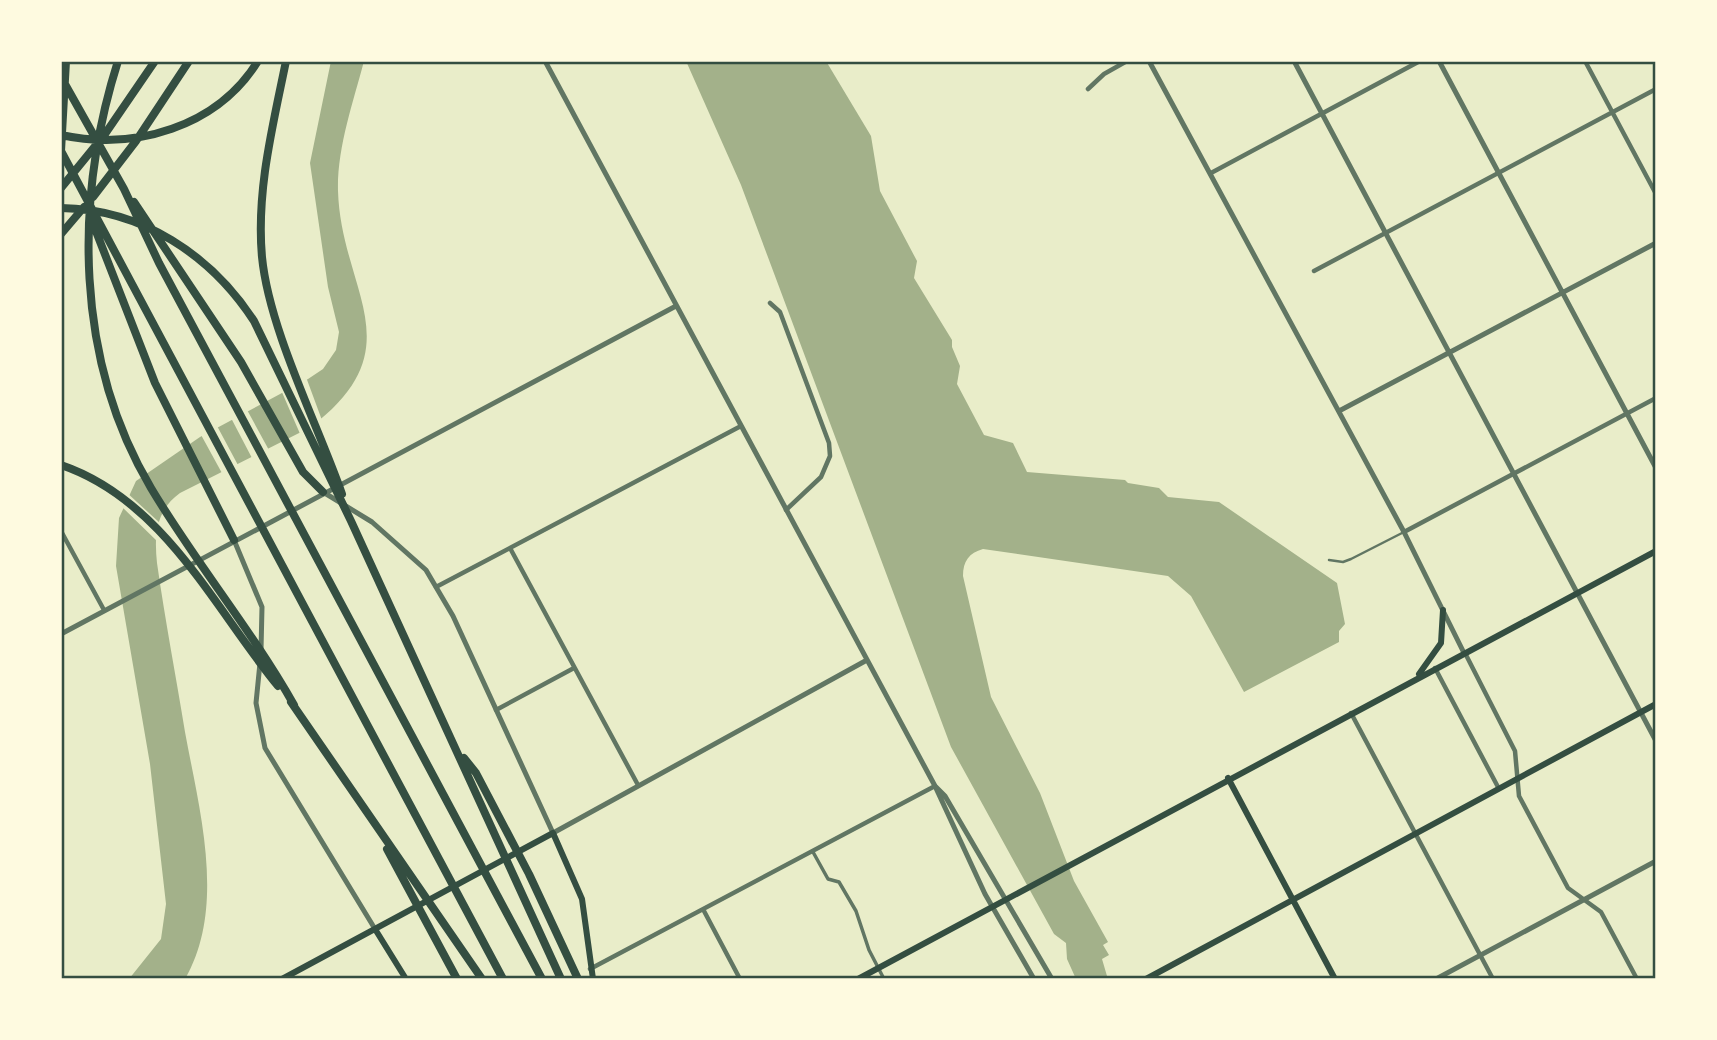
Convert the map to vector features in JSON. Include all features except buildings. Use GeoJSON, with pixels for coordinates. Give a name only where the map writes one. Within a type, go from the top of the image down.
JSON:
{"type":"FeatureCollection","features":[{"type":"Feature","properties":{"kind":"highway"},"geometry":{"type":"LineString","coordinates":[[65,61],[61,151],[503,979]]}},
{"type":"Feature","properties":{"kind":"highway"},"geometry":{"type":"LineString","coordinates":[[118,61],[98,147],[90,212],[92,309],[105,379],[120,425],[150,487],[270,664],[293,705]]}},
{"type":"Feature","properties":{"kind":"highway"},"geometry":{"type":"LineString","coordinates":[[61,188],[105,134],[155,61]]}},
{"type":"Feature","properties":{"kind":"highway"},"geometry":{"type":"LineString","coordinates":[[61,234],[129,150],[189,61]]}},
{"type":"Feature","properties":{"kind":"highway"},"geometry":{"type":"LineString","coordinates":[[61,135],[132,138],[166,133],[212,109],[235,91],[258,61]]}},
{"type":"Feature","properties":{"kind":"highway"},"geometry":{"type":"LineString","coordinates":[[286,61],[271,135],[260,228],[262,260],[296,374],[351,521]]}},
{"type":"Feature","properties":{"kind":"highway"},"geometry":{"type":"LineString","coordinates":[[61,77],[124,189],[159,263],[542,979]]}},
{"type":"Feature","properties":{"kind":"highway"},"geometry":{"type":"LineString","coordinates":[[78,182],[145,359],[184,444],[234,540]]}},
{"type":"Feature","properties":{"kind":"highway"},"geometry":{"type":"LineString","coordinates":[[124,189],[241,362],[303,472],[323,492]]}},
{"type":"Feature","properties":{"kind":"highway"},"geometry":{"type":"LineString","coordinates":[[61,208],[100,211],[142,224],[180,245],[207,265],[249,314],[351,521],[561,979]]}},
{"type":"Feature","properties":{"kind":"highway"},"geometry":{"type":"LineString","coordinates":[[61,465],[107,486],[155,526],[300,714],[482,979]]}},
{"type":"Feature","properties":{"kind":"highway"},"geometry":{"type":"LineString","coordinates":[[456,747],[476,773],[529,874],[578,979]]}},
{"type":"Feature","properties":{"kind":"highway"},"geometry":{"type":"LineString","coordinates":[[374,824],[457,979]]}},
{"type":"Feature","properties":{"kind":"main road"},"geometry":{"type":"LineString","coordinates":[[858,979],[1351,712],[1656,551]]}},
{"type":"Feature","properties":{"kind":"main road"},"geometry":{"type":"LineString","coordinates":[[1417,678],[1441,643],[1443,610]]}},
{"type":"Feature","properties":{"kind":"main road"},"geometry":{"type":"LineString","coordinates":[[1146,979],[1517,776],[1656,704]]}},
{"type":"Feature","properties":{"kind":"main road"},"geometry":{"type":"LineString","coordinates":[[1228,778],[1335,979]]}},
{"type":"Feature","properties":{"kind":"main road"},"geometry":{"type":"LineString","coordinates":[[282,979],[553,833],[582,899],[593,979]]}},
{"type":"Feature","properties":{"kind":"main road"},"geometry":{"type":"LineString","coordinates":[[375,929],[406,979]]}},
{"type":"Feature","properties":{"kind":"street"},"geometry":{"type":"LineString","coordinates":[[545,61],[935,786],[938,798],[993,907],[1034,979]]}},
{"type":"Feature","properties":{"kind":"street"},"geometry":{"type":"LineString","coordinates":[[1088,89],[1104,74],[1127,61]]}},
{"type":"Feature","properties":{"kind":"street"},"geometry":{"type":"LineString","coordinates":[[1149,61],[1404,532],[1515,751],[1519,796],[1568,888],[1573,895],[1584,899],[1601,912],[1637,979]]}},
{"type":"Feature","properties":{"kind":"street"},"geometry":{"type":"LineString","coordinates":[[1294,61],[1656,741]]}},
{"type":"Feature","properties":{"kind":"street"},"geometry":{"type":"LineString","coordinates":[[1211,173],[1420,61]]}},
{"type":"Feature","properties":{"kind":"street"},"geometry":{"type":"LineString","coordinates":[[1439,61],[1656,468]]}},
{"type":"Feature","properties":{"kind":"street"},"geometry":{"type":"LineString","coordinates":[[1585,61],[1656,194]]}},
{"type":"Feature","properties":{"kind":"street"},"geometry":{"type":"LineString","coordinates":[[1314,271],[1656,89]]}},
{"type":"Feature","properties":{"kind":"street"},"geometry":{"type":"LineString","coordinates":[[1339,411],[1656,243]]}},
{"type":"Feature","properties":{"kind":"street"},"geometry":{"type":"LineString","coordinates":[[771,303],[780,312],[829,443],[830,456],[821,477],[786,510]]}},
{"type":"Feature","properties":{"kind":"street"},"geometry":{"type":"LineString","coordinates":[[61,634],[676,306]]}},
{"type":"Feature","properties":{"kind":"street"},"geometry":{"type":"LineString","coordinates":[[1404,532],[1656,398]]}},
{"type":"Feature","properties":{"kind":"street"},"geometry":{"type":"LineString","coordinates":[[436,587],[741,426]]}},
{"type":"Feature","properties":{"kind":"street"},"geometry":{"type":"LineString","coordinates":[[323,492],[372,522],[407,550],[436,587],[553,833],[867,660]]}},
{"type":"Feature","properties":{"kind":"street"},"geometry":{"type":"LineString","coordinates":[[61,531],[104,610]]}},
{"type":"Feature","properties":{"kind":"street"},"geometry":{"type":"LineString","coordinates":[[234,540],[262,607],[256,703],[261,738],[275,768],[375,929]]}},
{"type":"Feature","properties":{"kind":"street"},"geometry":{"type":"LineString","coordinates":[[510,548],[638,785]]}},
{"type":"Feature","properties":{"kind":"street"},"geometry":{"type":"LineString","coordinates":[[496,710],[574,668]]}},
{"type":"Feature","properties":{"kind":"street"},"geometry":{"type":"LineString","coordinates":[[1435,668],[1497,787]]}},
{"type":"Feature","properties":{"kind":"street"},"geometry":{"type":"LineString","coordinates":[[1351,712],[1493,979]]}},
{"type":"Feature","properties":{"kind":"street"},"geometry":{"type":"LineString","coordinates":[[590,969],[704,911],[935,786]]}},
{"type":"Feature","properties":{"kind":"street"},"geometry":{"type":"LineString","coordinates":[[935,786],[945,796],[1052,979]]}},
{"type":"Feature","properties":{"kind":"street"},"geometry":{"type":"LineString","coordinates":[[816,850],[828,879],[839,882],[848,897],[884,979]]}},
{"type":"Feature","properties":{"kind":"street"},"geometry":{"type":"LineString","coordinates":[[1436,979],[1656,861]]}},
{"type":"Feature","properties":{"kind":"street"},"geometry":{"type":"LineString","coordinates":[[704,911],[740,979]]}},
{"type":"Feature","properties":{"kind":"street"},"geometry":{"type":"LineString","coordinates":[[297,971],[302,979]]}},
{"type":"Feature","properties":{"kind":"lane"},"geometry":{"type":"LineString","coordinates":[[1329,559],[1343,562],[1404,532]]}},
{"type":"Feature","properties":{"kind":"shaded area"},"geometry":{"type":"Polygon","coordinates":[[[331,61],[364,61],[343,142],[338,191],[342,227],[365,316],[366,344],[360,370],[342,398],[311,427],[180,493],[161,515],[156,543],[157,563],[202,825],[206,857],[205,920],[198,951],[185,979],[129,979],[161,939],[166,904],[150,764],[116,566],[119,518],[136,481],[200,437],[308,379],[323,369],[336,350],[339,332],[328,287],[310,163],[331,61]]]}},
{"type":"Feature","properties":{"kind":"shaded area"},"geometry":{"type":"Polygon","coordinates":[[[686,61],[826,61],[871,136],[880,191],[917,261],[914,278],[952,340],[960,366],[957,384],[984,435],[1013,443],[1027,472],[1125,480],[1128,483],[1159,488],[1168,497],[1219,502],[1337,583],[1345,624],[1339,631],[1339,642],[1244,692],[1191,596],[1168,576],[983,549],[971,555],[966,562],[963,576],[991,697],[1040,793],[1074,881],[1108,942],[1103,945],[1109,955],[1102,959],[1107,976],[1076,979],[1067,959],[1066,943],[1054,934],[951,747],[741,185],[686,61]]]}},
{"type":"Feature","properties":{"kind":"pier"},"geometry":{"type":"Polygon","coordinates":[[[306,377],[323,423],[301,436],[281,390],[306,377]]]}},
{"type":"Feature","properties":{"kind":"pier"},"geometry":{"type":"Polygon","coordinates":[[[246,408],[270,452],[253,460],[230,416],[246,408]]]}},
{"type":"Feature","properties":{"kind":"pier"},"geometry":{"type":"Polygon","coordinates":[[[216,424],[239,467],[223,475],[200,433],[216,424]]]}},
{"type":"Feature","properties":{"kind":"pier"},"geometry":{"type":"Polygon","coordinates":[[[125,491],[161,524],[159,543],[120,505],[125,491]]]}}]}
